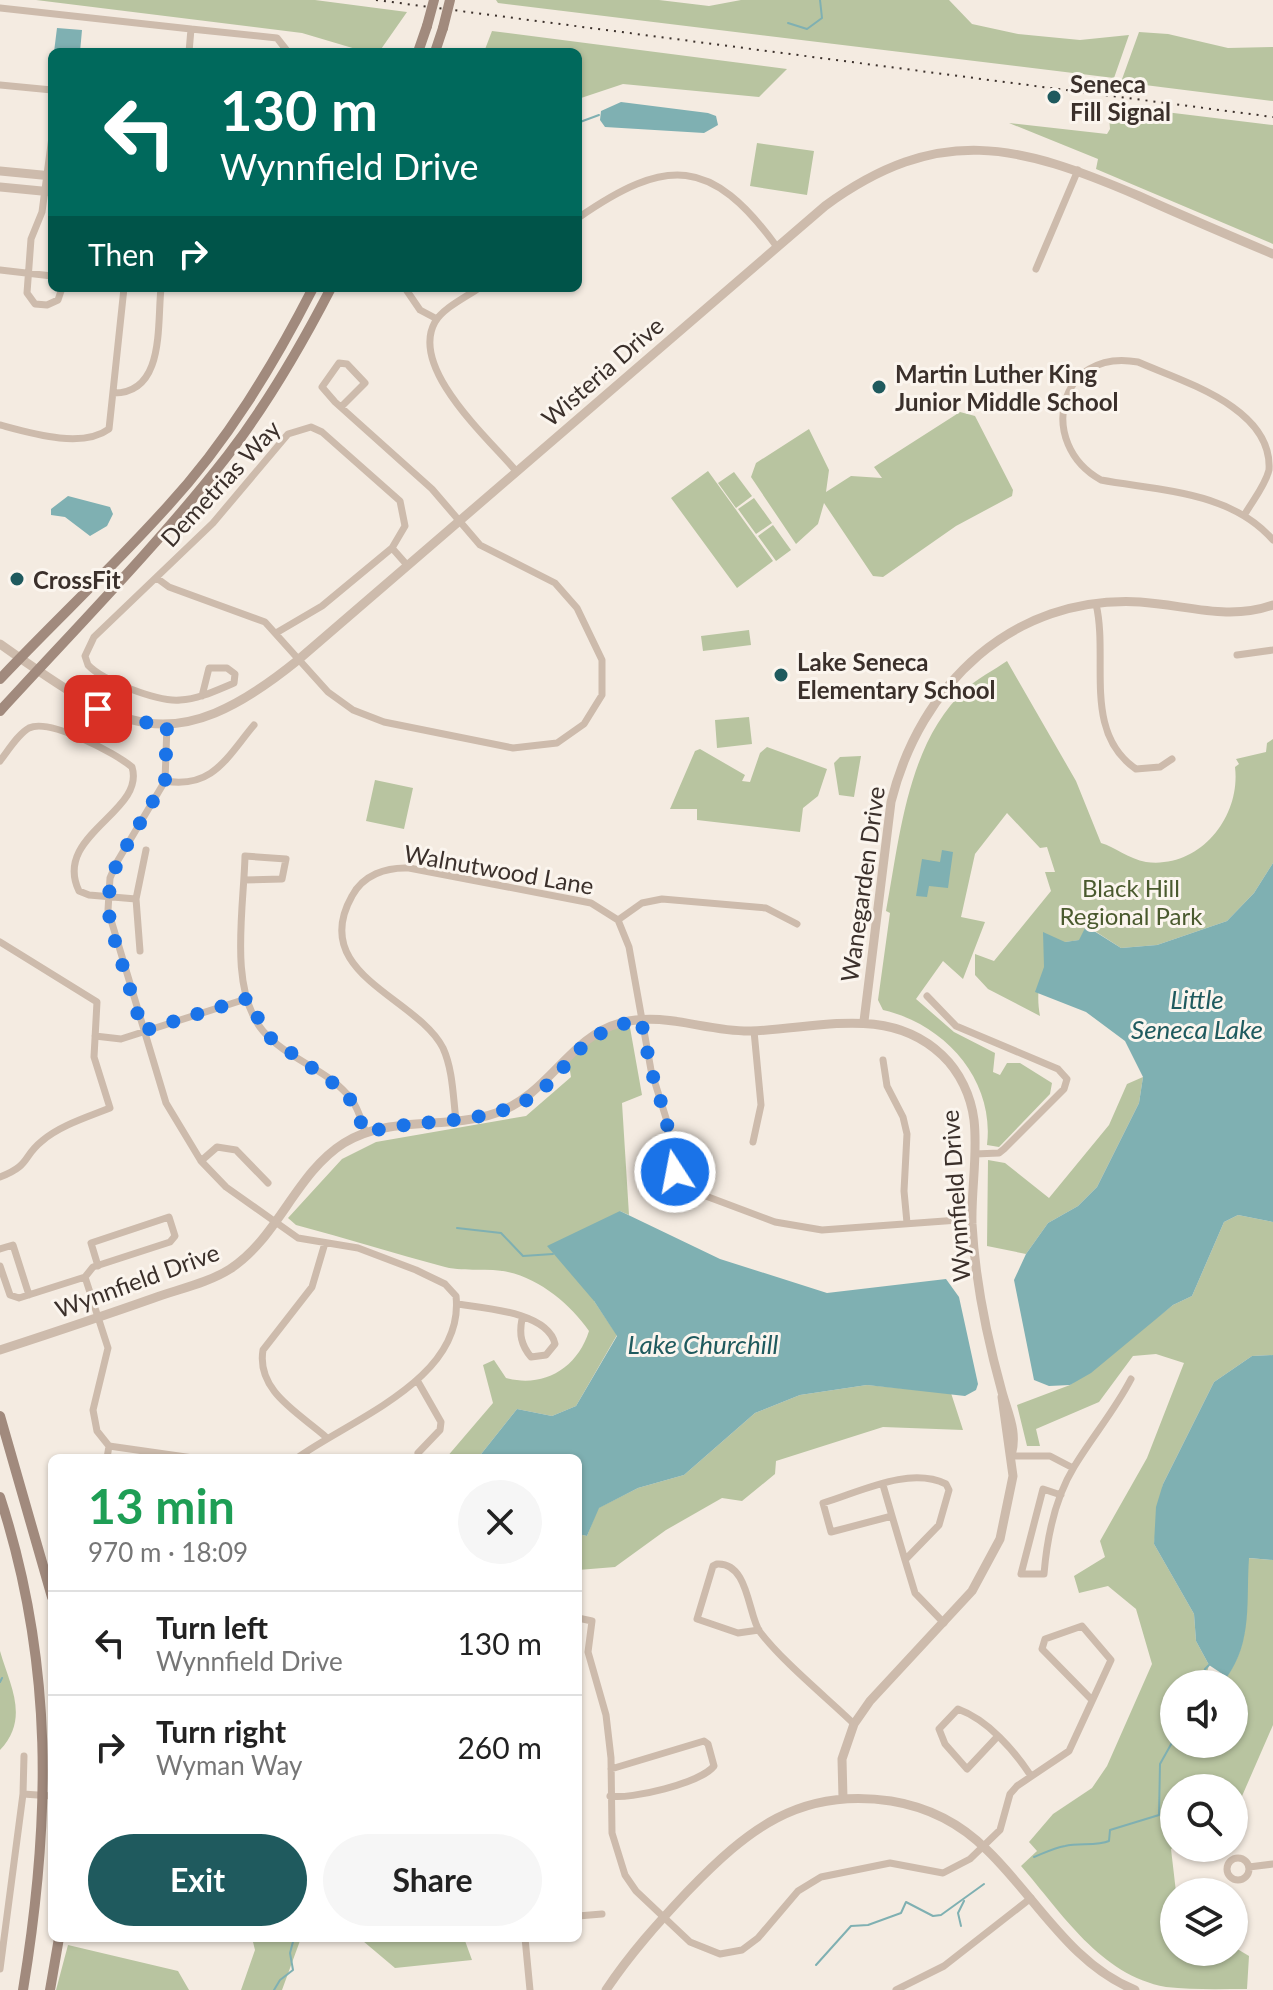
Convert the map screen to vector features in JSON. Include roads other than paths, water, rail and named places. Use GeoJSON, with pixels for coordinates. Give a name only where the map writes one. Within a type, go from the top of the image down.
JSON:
{"type":"FeatureCollection","features":[{"type":"Feature","properties":{"kind":"main road"},"geometry":{"type":"LineString","coordinates":[[419,48],[434,0]]}},
{"type":"Feature","properties":{"kind":"main road"},"geometry":{"type":"LineString","coordinates":[[436,48],[450,0]]}},
{"type":"Feature","properties":{"kind":"main road"},"geometry":{"type":"LineString","coordinates":[[0,679],[179,493],[236,420],[278,356],[311,292]]}},
{"type":"Feature","properties":{"kind":"main road"},"geometry":{"type":"LineString","coordinates":[[0,711],[167,528],[229,454],[277,384],[329,292]]}},
{"type":"Feature","properties":{"kind":"main road"},"geometry":{"type":"LineString","coordinates":[[0,1416],[21,1477],[48,1582]]}},
{"type":"Feature","properties":{"kind":"main road"},"geometry":{"type":"LineString","coordinates":[[0,1497],[17,1552],[32,1628],[48,1796],[39,1886],[23,1990]]}},
{"type":"Feature","properties":{"kind":"main road"},"geometry":{"type":"LineString","coordinates":[[50,1990],[58,1942]]}},
{"type":"Feature","properties":{"kind":"street"},"geometry":{"type":"LineString","coordinates":[[0,8],[277,38],[285,48]]}},
{"type":"Feature","properties":{"kind":"street"},"geometry":{"type":"LineString","coordinates":[[189,48],[191,29]]}},
{"type":"Feature","properties":{"kind":"street"},"geometry":{"type":"LineString","coordinates":[[0,85],[48,90]]}},
{"type":"Feature","properties":{"kind":"street","name":"Wisteria Drive"},"geometry":{"type":"LineString","coordinates":[[0,644],[82,702],[116,716],[167,725],[213,715],[239,704],[298,660],[777,247],[853,186],[909,161],[983,150],[1032,156],[1078,170],[1273,254]]}},
{"type":"Feature","properties":{"kind":"street"},"geometry":{"type":"LineString","coordinates":[[1036,269],[1078,170]]}},
{"type":"Feature","properties":{"kind":"street"},"geometry":{"type":"LineString","coordinates":[[0,171],[48,176]]}},
{"type":"Feature","properties":{"kind":"street"},"geometry":{"type":"LineString","coordinates":[[582,215],[617,191],[643,179],[671,175],[699,179],[737,199],[777,247]]}},
{"type":"Feature","properties":{"kind":"street"},"geometry":{"type":"LineString","coordinates":[[0,187],[48,192]]}},
{"type":"Feature","properties":{"kind":"street"},"geometry":{"type":"LineString","coordinates":[[48,195],[31,239],[27,293],[35,304],[52,305],[61,292]]}},
{"type":"Feature","properties":{"kind":"street"},"geometry":{"type":"LineString","coordinates":[[0,270],[48,276]]}},
{"type":"Feature","properties":{"kind":"street"},"geometry":{"type":"LineString","coordinates":[[0,425],[53,436],[100,436],[109,429],[124,292]]}},
{"type":"Feature","properties":{"kind":"street"},"geometry":{"type":"LineString","coordinates":[[114,393],[134,390],[150,374],[160,292]]}},
{"type":"Feature","properties":{"kind":"street"},"geometry":{"type":"LineString","coordinates":[[408,292],[420,310],[437,319]]}},
{"type":"Feature","properties":{"kind":"street"},"geometry":{"type":"LineString","coordinates":[[474,292],[437,319],[430,351],[434,370],[516,471]]}},
{"type":"Feature","properties":{"kind":"street"},"geometry":{"type":"LineString","coordinates":[[1245,514],[1269,472],[1272,459],[1263,426],[1247,409],[1138,362],[1120,358],[1102,361],[1075,380],[1066,400],[1064,423],[1071,454],[1085,471],[1101,480],[1219,502],[1245,514],[1273,540]]}},
{"type":"Feature","properties":{"kind":"street"},"geometry":{"type":"LineString","coordinates":[[158,579],[169,587],[249,615],[276,633],[328,692],[353,710],[384,722],[513,748],[557,743],[581,727],[597,707],[603,682],[600,650],[589,626],[555,583],[534,569],[489,552],[432,489],[341,407],[322,387],[339,363],[347,364],[365,383],[341,407]]}},
{"type":"Feature","properties":{"kind":"street","name":"Demetrias Way"},"geometry":{"type":"LineString","coordinates":[[202,696],[209,668],[227,668],[235,674],[234,683],[202,696],[177,701],[126,686],[95,672],[88,665],[87,648],[94,637],[213,523],[288,434],[298,428],[311,427],[322,432],[400,501],[405,526],[392,548]]}},
{"type":"Feature","properties":{"kind":"street"},"geometry":{"type":"LineString","coordinates":[[276,633],[322,606],[392,548],[407,565]]}},
{"type":"Feature","properties":{"kind":"street","name":"Wanegarden Drive"},"geometry":{"type":"LineString","coordinates":[[864,1021],[891,802],[899,769],[926,714],[953,677],[999,640],[1040,619],[1096,604],[1142,602],[1228,613],[1273,605]]}},
{"type":"Feature","properties":{"kind":"street"},"geometry":{"type":"LineString","coordinates":[[1096,604],[1101,638],[1102,712],[1113,747],[1136,769],[1160,767],[1172,759]]}},
{"type":"Feature","properties":{"kind":"street"},"geometry":{"type":"LineString","coordinates":[[1237,655],[1273,650]]}},
{"type":"Feature","properties":{"kind":"street"},"geometry":{"type":"LineString","coordinates":[[116,716],[126,686]]}},
{"type":"Feature","properties":{"kind":"street"},"geometry":{"type":"LineString","coordinates":[[0,761],[25,730],[39,725],[78,737],[132,767],[135,776],[130,790],[87,839],[74,875],[79,891],[136,899]]}},
{"type":"Feature","properties":{"kind":"street"},"geometry":{"type":"LineString","coordinates":[[167,725],[165,781],[117,862],[108,897],[110,925],[172,1117],[201,1161],[226,1187],[273,1224],[298,1238],[358,1248],[416,1270],[452,1290],[457,1304],[447,1340],[417,1380],[398,1399],[326,1437],[303,1454]]}},
{"type":"Feature","properties":{"kind":"street"},"geometry":{"type":"LineString","coordinates":[[165,781],[187,783],[205,779],[254,725]]}},
{"type":"Feature","properties":{"kind":"street"},"geometry":{"type":"LineString","coordinates":[[140,951],[136,899],[146,850]]}},
{"type":"Feature","properties":{"kind":"street"},"geometry":{"type":"LineString","coordinates":[[244,880],[282,879],[286,859],[245,856],[239,952],[249,998],[265,1034],[347,1093],[366,1133]]}},
{"type":"Feature","properties":{"kind":"street","name":"Walnutwood Lane"},"geometry":{"type":"LineString","coordinates":[[456,1120],[450,1069],[442,1047],[428,1029],[361,974],[345,947],[345,914],[360,884],[379,872],[409,868],[591,903],[618,920],[629,947],[651,1070],[666,1118],[671,1160],[681,1179],[695,1192],[789,1226],[839,1230],[972,1219]]}},
{"type":"Feature","properties":{"kind":"street"},"geometry":{"type":"LineString","coordinates":[[618,920],[642,903],[662,899],[766,908],[797,924]]}},
{"type":"Feature","properties":{"kind":"street"},"geometry":{"type":"LineString","coordinates":[[0,942],[97,1002],[97,1067],[110,1108],[54,1133],[39,1143],[23,1166],[0,1177]]}},
{"type":"Feature","properties":{"kind":"street"},"geometry":{"type":"LineString","coordinates":[[927,996],[956,1026],[1058,1069],[1067,1079],[1064,1089],[999,1153],[975,1154]]}},
{"type":"Feature","properties":{"kind":"street"},"geometry":{"type":"LineString","coordinates":[[95,1036],[121,1039],[249,998]]}},
{"type":"Feature","properties":{"kind":"street","name":"Wynnfield Drive"},"geometry":{"type":"LineString","coordinates":[[0,1350],[230,1269],[273,1224],[326,1156],[366,1133],[493,1115],[522,1103],[593,1036],[618,1023],[665,1017],[724,1030],[754,1031],[864,1021],[911,1032],[947,1059],[969,1096],[975,1154],[972,1219],[975,1263],[1003,1394],[1002,1411],[1011,1456],[1011,1497],[1000,1539],[982,1576],[944,1623],[870,1701],[854,1724],[842,1759],[843,1798]]}},
{"type":"Feature","properties":{"kind":"street"},"geometry":{"type":"LineString","coordinates":[[753,1142],[761,1105],[754,1031]]}},
{"type":"Feature","properties":{"kind":"street"},"geometry":{"type":"LineString","coordinates":[[883,1060],[887,1086],[903,1117],[907,1134],[904,1191],[907,1223]]}},
{"type":"Feature","properties":{"kind":"street"},"geometry":{"type":"LineString","coordinates":[[201,1161],[217,1147],[236,1150],[268,1183]]}},
{"type":"Feature","properties":{"kind":"street"},"geometry":{"type":"LineString","coordinates":[[0,1266],[10,1295],[19,1298],[85,1277],[98,1266],[173,1240],[169,1217],[91,1243],[98,1266]]}},
{"type":"Feature","properties":{"kind":"street"},"geometry":{"type":"LineString","coordinates":[[325,1243],[317,1276],[263,1350],[261,1365],[268,1386],[326,1437]]}},
{"type":"Feature","properties":{"kind":"street"},"geometry":{"type":"LineString","coordinates":[[0,1249],[13,1245],[29,1295]]}},
{"type":"Feature","properties":{"kind":"street"},"geometry":{"type":"LineString","coordinates":[[85,1277],[108,1348],[95,1394],[93,1420],[109,1446],[108,1454]]}},
{"type":"Feature","properties":{"kind":"street"},"geometry":{"type":"LineString","coordinates":[[457,1304],[512,1311],[522,1319],[547,1328],[555,1344],[546,1355],[531,1357],[525,1350],[520,1334],[522,1319]]}},
{"type":"Feature","properties":{"kind":"street"},"geometry":{"type":"LineString","coordinates":[[1061,1495],[1043,1489],[1021,1574],[1044,1574],[1048,1541],[1061,1495],[1073,1468],[1114,1411],[1131,1379]]}},
{"type":"Feature","properties":{"kind":"street"},"geometry":{"type":"LineString","coordinates":[[417,1380],[441,1422],[440,1430],[418,1453]]}},
{"type":"Feature","properties":{"kind":"street"},"geometry":{"type":"LineString","coordinates":[[109,1446],[165,1454]]}},
{"type":"Feature","properties":{"kind":"street"},"geometry":{"type":"LineString","coordinates":[[1011,1456],[1050,1456],[1073,1468]]}},
{"type":"Feature","properties":{"kind":"street"},"geometry":{"type":"LineString","coordinates":[[892,1516],[831,1532],[823,1503],[923,1477],[946,1484],[949,1490],[939,1525],[905,1560]]}},
{"type":"Feature","properties":{"kind":"street"},"geometry":{"type":"LineString","coordinates":[[883,1485],[915,1593],[944,1623]]}},
{"type":"Feature","properties":{"kind":"street"},"geometry":{"type":"LineString","coordinates":[[759,1630],[738,1633],[697,1619],[713,1566],[721,1562],[728,1566],[749,1591],[759,1630],[854,1724]]}},
{"type":"Feature","properties":{"kind":"street"},"geometry":{"type":"LineString","coordinates":[[582,1619],[592,1621],[588,1652],[606,1715],[612,1833],[625,1875],[663,1917],[705,1951],[731,1954],[758,1938],[798,1891],[821,1877],[890,1863],[943,1873],[954,1870],[984,1847],[1000,1830],[1010,1794],[1069,1751],[1111,1660],[1082,1626],[1045,1639],[1042,1649],[1092,1700]]}},
{"type":"Feature","properties":{"kind":"street"},"geometry":{"type":"LineString","coordinates":[[582,1654],[588,1652]]}},
{"type":"Feature","properties":{"kind":"street"},"geometry":{"type":"LineString","coordinates":[[998,1736],[967,1769],[945,1744],[939,1729],[958,1709],[998,1736],[1018,1756],[1031,1776]]}},
{"type":"Feature","properties":{"kind":"street"},"geometry":{"type":"LineString","coordinates":[[610,1796],[626,1799],[701,1776],[714,1766],[704,1741],[611,1769]]}},
{"type":"Feature","properties":{"kind":"street"},"geometry":{"type":"LineString","coordinates":[[0,1969],[23,1794],[24,1756]]}},
{"type":"Feature","properties":{"kind":"street"},"geometry":{"type":"LineString","coordinates":[[23,1794],[48,1796]]}},
{"type":"Feature","properties":{"kind":"street"},"geometry":{"type":"LineString","coordinates":[[606,1990],[629,1955],[663,1917],[750,1832],[798,1808],[843,1798],[874,1799],[924,1809],[966,1832],[984,1847],[1095,1969],[1135,1990]]}},
{"type":"Feature","properties":{"kind":"street"},"geometry":{"type":"LineString","coordinates":[[1249,1867],[1273,1864]]}},
{"type":"Feature","properties":{"kind":"street"},"geometry":{"type":"LineString","coordinates":[[896,1990],[911,1986],[944,1966],[1031,1898]]}},
{"type":"Feature","properties":{"kind":"street"},"geometry":{"type":"LineString","coordinates":[[582,1916],[602,1914]]}},
{"type":"Feature","properties":{"kind":"street"},"geometry":{"type":"LineString","coordinates":[[525,1942],[530,1990]]}},
{"type":"Feature","properties":{"kind":"water"},"geometry":{"type":"Polygon","coordinates":[[[57,28],[82,30],[80,48],[54,48],[57,28]]]}},
{"type":"Feature","properties":{"kind":"water"},"geometry":{"type":"Polygon","coordinates":[[[621,102],[708,113],[716,116],[718,125],[704,133],[605,127],[600,120],[601,111],[621,102]]]}},
{"type":"Feature","properties":{"kind":"water"},"geometry":{"type":"Polygon","coordinates":[[[68,496],[110,507],[113,514],[107,526],[90,536],[65,517],[51,515],[51,509],[68,496]]]}},
{"type":"Feature","properties":{"kind":"water"},"geometry":{"type":"Polygon","coordinates":[[[942,850],[953,852],[948,888],[929,886],[927,897],[916,896],[922,859],[940,862],[942,850]]]}},
{"type":"Feature","properties":{"kind":"water","name":"Little Seneca Lake"},"geometry":{"type":"Polygon","coordinates":[[[1273,863],[1273,1222],[1238,1215],[1224,1222],[1192,1296],[1173,1305],[1091,1373],[1070,1385],[1049,1386],[1034,1380],[1014,1280],[1026,1254],[1048,1223],[1078,1206],[1097,1187],[1139,1103],[1143,1077],[1125,1041],[1086,1012],[1035,992],[1044,967],[1043,932],[1065,942],[1079,940],[1086,926],[1121,948],[1157,945],[1227,921],[1254,893],[1273,863]]]}},
{"type":"Feature","properties":{"kind":"water","name":"Lake Churchill"},"geometry":{"type":"Polygon","coordinates":[[[620,1211],[720,1259],[827,1293],[946,1279],[959,1297],[978,1384],[976,1390],[965,1396],[867,1385],[800,1395],[755,1413],[684,1475],[638,1488],[599,1508],[587,1536],[582,1535],[582,1454],[481,1454],[517,1409],[552,1416],[576,1406],[617,1336],[594,1301],[547,1246],[620,1211]]]}},
{"type":"Feature","properties":{"kind":"water"},"geometry":{"type":"Polygon","coordinates":[[[1273,1355],[1273,1560],[1249,1558],[1248,1605],[1241,1649],[1231,1670],[1216,1670],[1209,1665],[1196,1641],[1194,1614],[1154,1544],[1156,1507],[1163,1484],[1214,1382],[1252,1356],[1273,1355]]]}},
{"type":"Feature","properties":{"kind":"waterway"},"geometry":{"type":"LineString","coordinates":[[788,23],[807,29],[822,18],[820,0]]}},
{"type":"Feature","properties":{"kind":"waterway"},"geometry":{"type":"LineString","coordinates":[[582,121],[599,115]]}},
{"type":"Feature","properties":{"kind":"waterway"},"geometry":{"type":"LineString","coordinates":[[457,1228],[501,1233],[523,1256],[553,1254]]}},
{"type":"Feature","properties":{"kind":"waterway"},"geometry":{"type":"LineString","coordinates":[[1205,1670],[1209,1665]]}},
{"type":"Feature","properties":{"kind":"waterway"},"geometry":{"type":"LineString","coordinates":[[0,1682],[2,1678]]}},
{"type":"Feature","properties":{"kind":"waterway"},"geometry":{"type":"LineString","coordinates":[[1034,1857],[1065,1846],[1105,1843],[1109,1841],[1110,1830],[1159,1815],[1160,1764],[1163,1758]]}},
{"type":"Feature","properties":{"kind":"waterway"},"geometry":{"type":"LineString","coordinates":[[816,1965],[851,1926],[868,1925],[901,1913],[906,1902],[933,1916],[941,1915],[984,1884]]}},
{"type":"Feature","properties":{"kind":"waterway"},"geometry":{"type":"LineString","coordinates":[[961,1926],[958,1913],[964,1901]]}},
{"type":"Feature","properties":{"kind":"waterway"},"geometry":{"type":"LineString","coordinates":[[274,1990],[280,1980],[293,1970],[290,1953],[293,1942]]}},
{"type":"Feature","properties":{"kind":"railway"},"geometry":{"type":"LineString","coordinates":[[376,0],[1273,117]]}},
{"type":"Feature","properties":{"kind":"place","name":"Seneca Fill Signal"},"geometry":{"type":"Point","coordinates":[1054,97]}},
{"type":"Feature","properties":{"kind":"place","name":"Martin Luther King Junior Middle School"},"geometry":{"type":"Point","coordinates":[879,387]}},
{"type":"Feature","properties":{"kind":"place","name":"CrossFit"},"geometry":{"type":"Point","coordinates":[17,579]}},
{"type":"Feature","properties":{"kind":"place","name":"Lake Seneca Elementary School"},"geometry":{"type":"Point","coordinates":[781,675]}},
{"type":"Feature","properties":{"kind":"park label","name":"Black Hill Regional Park"},"geometry":{"type":"Point","coordinates":[1131,901]}}]}
